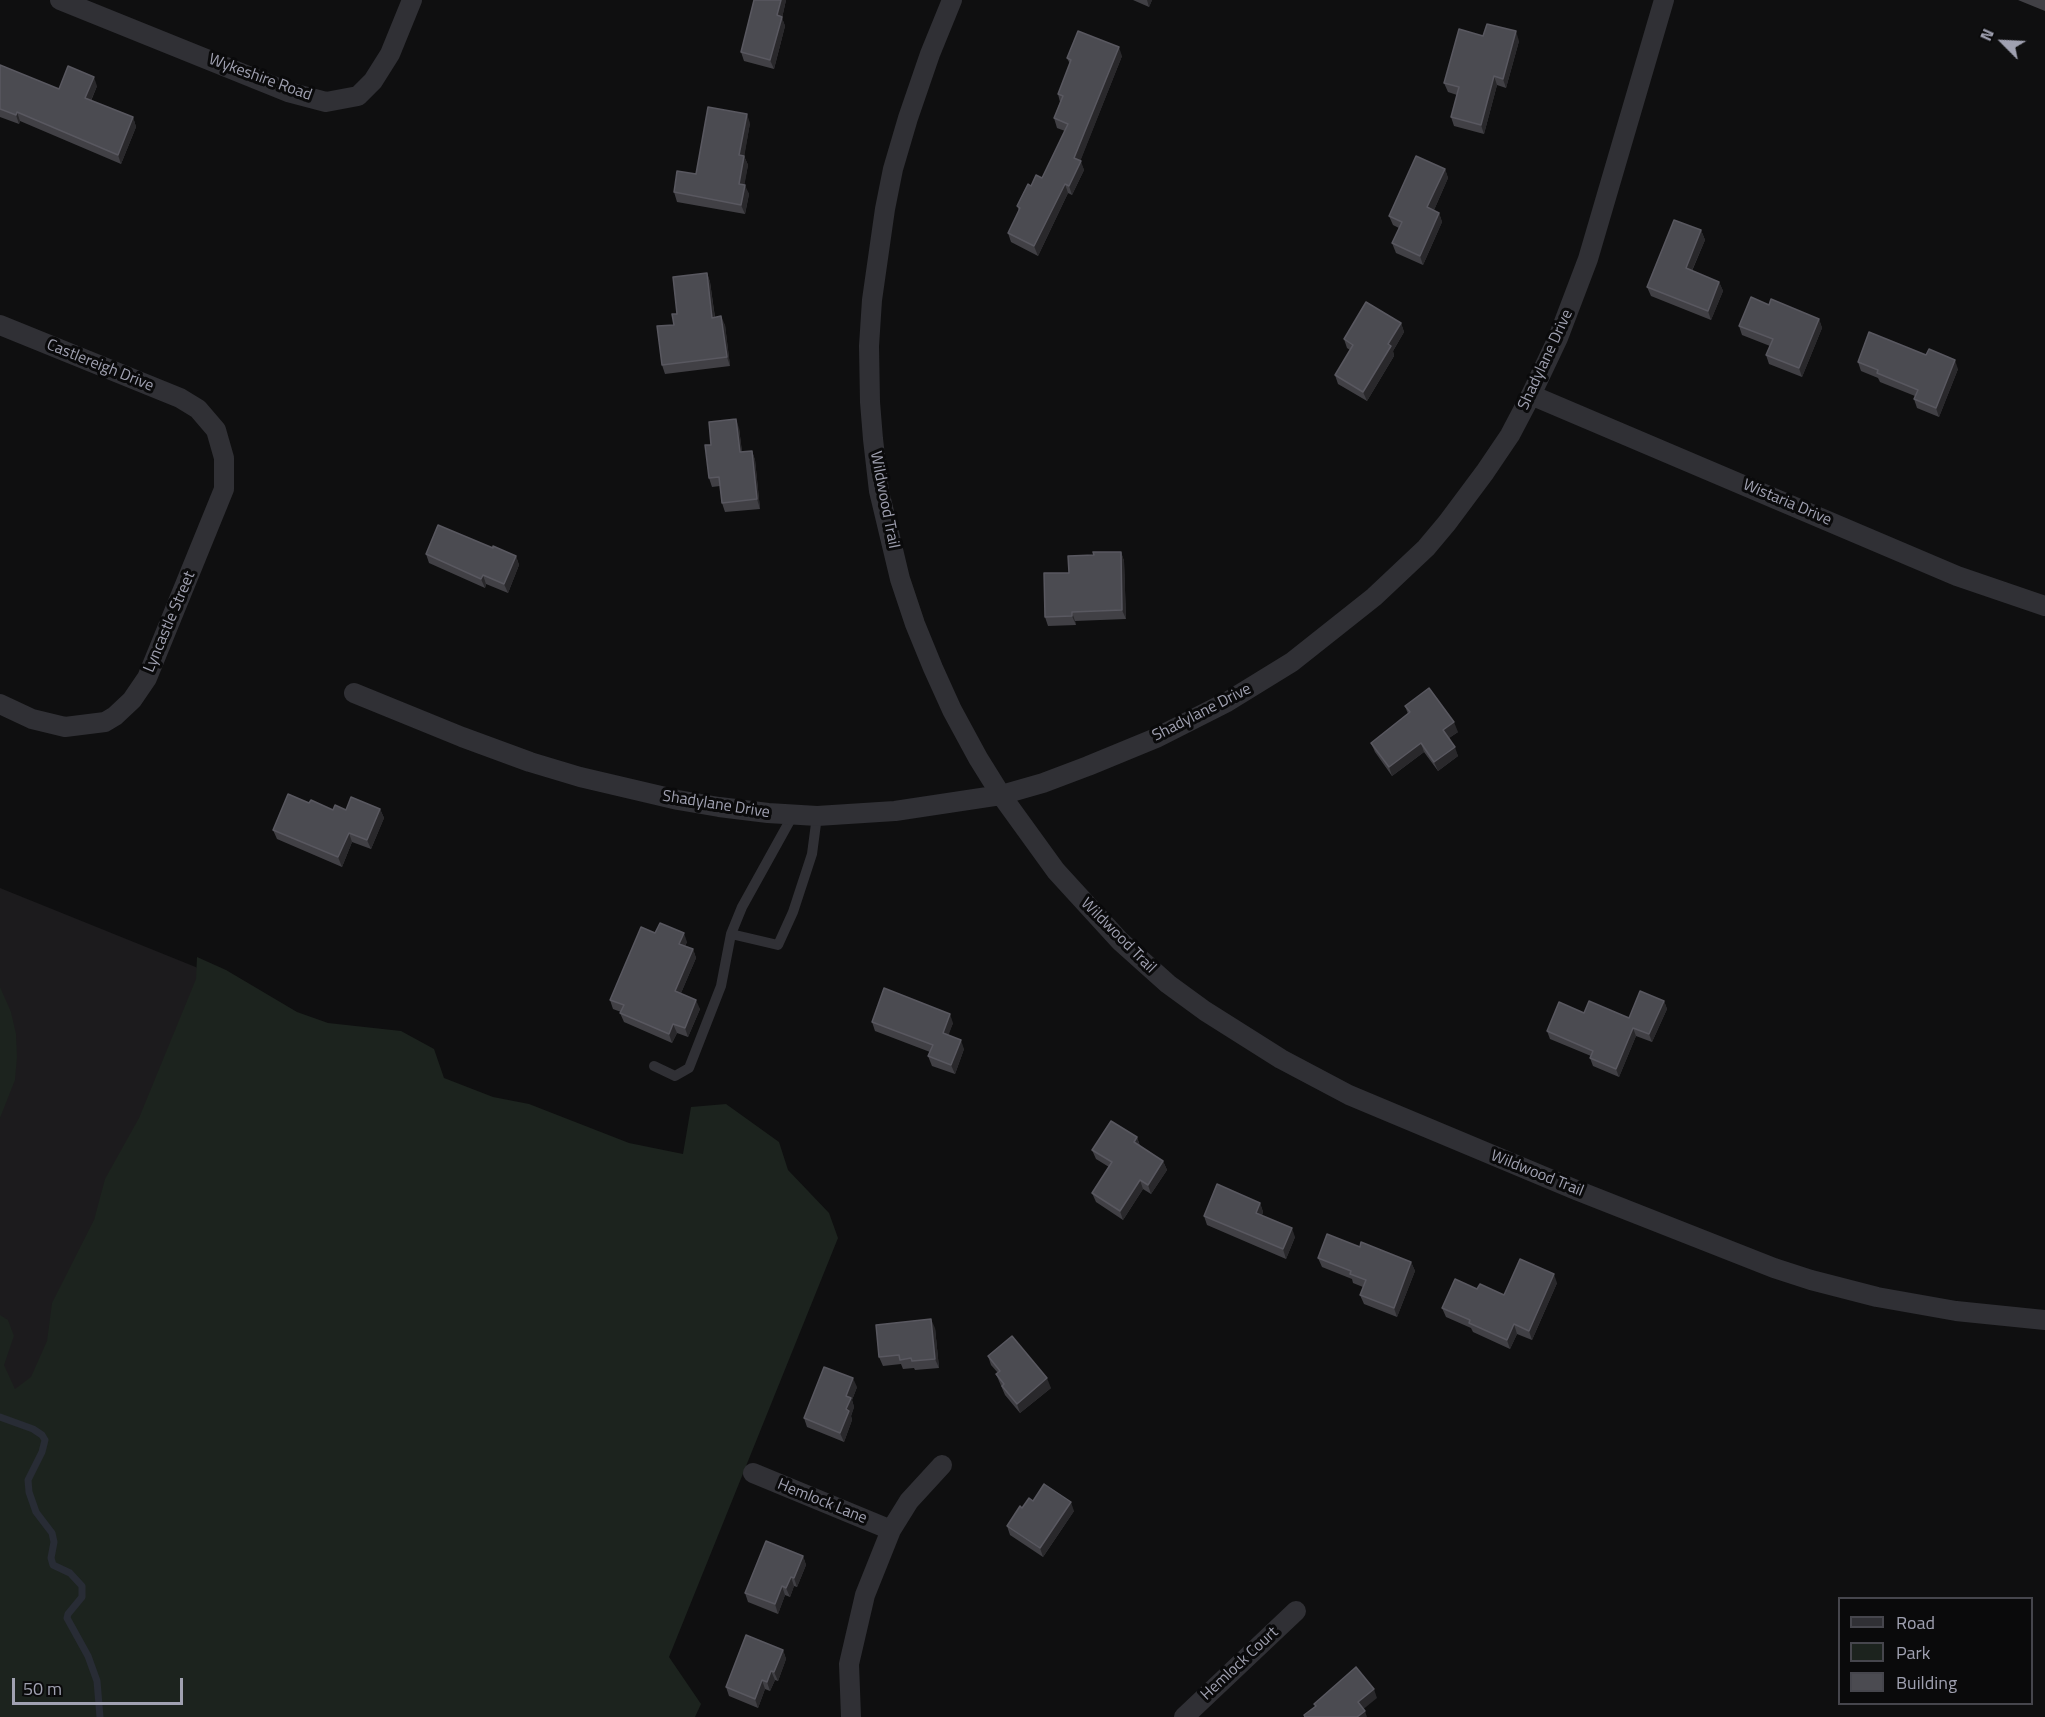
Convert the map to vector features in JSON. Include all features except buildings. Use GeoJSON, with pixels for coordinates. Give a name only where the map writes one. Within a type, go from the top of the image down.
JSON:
{"type":"FeatureCollection","features":[{"type":"Feature","properties":{"kind":"street","name":"Wykeshire Road"},"geometry":{"type":"LineString","coordinates":[[60,0],[288,92],[326,102],[358,96],[373,81],[390,54],[412,0]]}},
{"type":"Feature","properties":{"kind":"street","name":"Wildwood Trail"},"geometry":{"type":"LineString","coordinates":[[952,0],[926,65],[893,169],[881,233],[872,300],[869,346],[870,402],[879,491],[900,579],[915,624],[952,710],[1001,795],[1056,871],[1120,942],[1149,969],[1214,1017],[1281,1059],[1349,1095],[1690,1236],[1774,1268],[1849,1290],[1907,1303],[1997,1317],[2045,1320]]}},
{"type":"Feature","properties":{"kind":"street","name":"Shadylane Drive"},"geometry":{"type":"LineString","coordinates":[[354,693],[472,741],[580,777],[678,800],[768,813],[817,816],[895,811],[1001,795],[1076,770],[1155,738],[1227,702],[1292,662],[1374,597],[1426,548],[1485,472],[1510,435],[1558,338],[1588,259],[1665,0]]}},
{"type":"Feature","properties":{"kind":"street","name":"Castlereigh Drive"},"geometry":{"type":"LineString","coordinates":[[0,325],[180,398],[198,409]]}},
{"type":"Feature","properties":{"kind":"street","name":"Wistaria Drive"},"geometry":{"type":"LineString","coordinates":[[1531,395],[1957,576],[2045,606]]}},
{"type":"Feature","properties":{"kind":"street","name":"Lyncastle Street"},"geometry":{"type":"LineString","coordinates":[[0,704],[32,719],[65,727],[105,723],[132,700],[147,678],[224,489],[224,458],[216,430],[198,409]]}},
{"type":"Feature","properties":{"kind":"street"},"geometry":{"type":"LineString","coordinates":[[851,1717],[849,1664],[865,1594],[891,1530],[909,1501],[942,1465]]}},
{"type":"Feature","properties":{"kind":"street","name":"Hemlock Lane"},"geometry":{"type":"LineString","coordinates":[[753,1473],[891,1530]]}},
{"type":"Feature","properties":{"kind":"street","name":"Hemlock Court"},"geometry":{"type":"LineString","coordinates":[[1184,1717],[1296,1611]]}},
{"type":"Feature","properties":{"kind":"lane"},"geometry":{"type":"LineString","coordinates":[[654,1066],[675,1076],[689,1068],[721,986],[731,934],[742,907],[793,815]]}},
{"type":"Feature","properties":{"kind":"lane"},"geometry":{"type":"LineString","coordinates":[[731,934],[778,945],[793,912],[812,854],[817,816]]}},
{"type":"Feature","properties":{"kind":"shaded area"},"geometry":{"type":"Polygon","coordinates":[[[0,888],[203,970],[0,1460],[0,888]]]}},
{"type":"Feature","properties":{"kind":"green space"},"geometry":{"type":"Polygon","coordinates":[[[197,957],[226,970],[297,1012],[328,1023],[401,1031],[434,1049],[444,1078],[493,1097],[529,1104],[629,1143],[683,1154],[691,1107],[726,1104],[779,1142],[788,1170],[829,1213],[838,1238],[669,1657],[701,1704],[695,1717],[0,1717],[0,1315],[8,1320],[14,1336],[4,1365],[15,1389],[31,1377],[47,1341],[52,1303],[94,1220],[105,1179],[139,1118],[196,979],[197,957]]]}},
{"type":"Feature","properties":{"kind":"green space"},"geometry":{"type":"Polygon","coordinates":[[[0,987],[11,1012],[16,1034],[17,1057],[15,1080],[0,1118],[0,987]]]}},
{"type":"Feature","properties":{"kind":"waterway"},"geometry":{"type":"LineString","coordinates":[[0,1417],[33,1429],[45,1440],[42,1452],[28,1480],[29,1492],[36,1512],[52,1533],[53,1565],[70,1573],[82,1586],[82,1597],[67,1618],[88,1656],[97,1681],[100,1717]]}}]}
